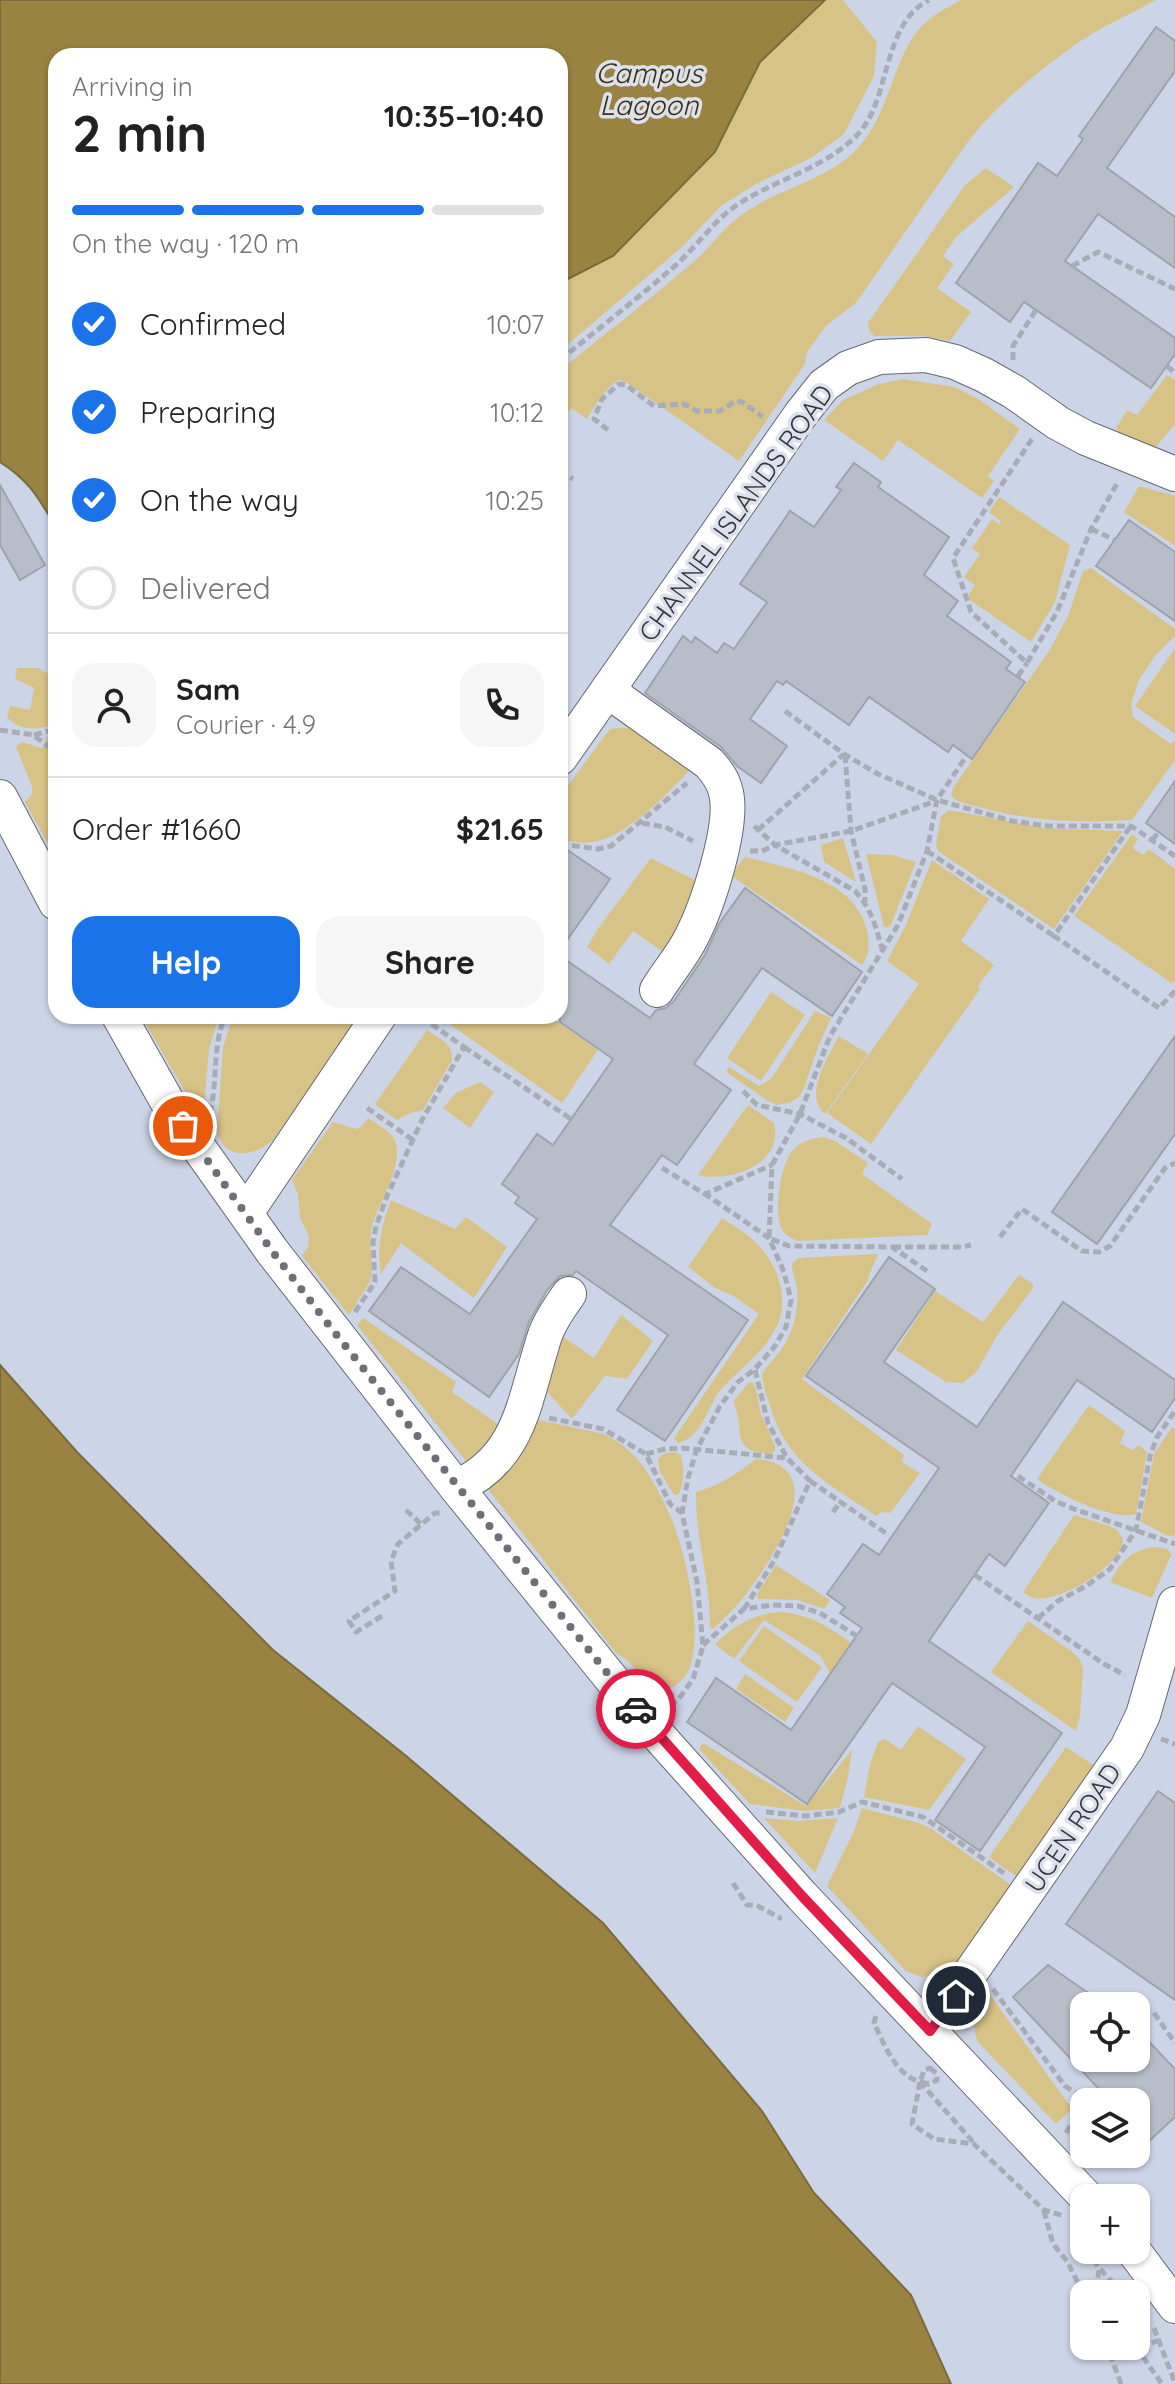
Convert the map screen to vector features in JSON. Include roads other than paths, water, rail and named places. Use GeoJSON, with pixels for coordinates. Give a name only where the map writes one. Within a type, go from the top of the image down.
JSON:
{"type":"FeatureCollection","features":[{"type":"Feature","properties":{"kind":"street","name":"CHANNEL ISLANDS ROAD"},"geometry":{"type":"LineString","coordinates":[[568,747],[787,434],[824,385],[848,368],[879,357],[926,355],[955,362],[1014,392],[1058,423],[1086,438],[1175,474]]}},
{"type":"Feature","properties":{"kind":"street"},"geometry":{"type":"LineString","coordinates":[[609,688],[622,701],[709,763],[720,775],[726,791],[722,847],[711,889],[691,938],[657,990]]}},
{"type":"Feature","properties":{"kind":"street"},"geometry":{"type":"LineString","coordinates":[[0,797],[48,888]]}},
{"type":"Feature","properties":{"kind":"street"},"geometry":{"type":"LineString","coordinates":[[124,1024],[172,1110],[272,1251],[456,1487],[648,1724],[802,1896],[1074,2184]]}},
{"type":"Feature","properties":{"kind":"street"},"geometry":{"type":"LineString","coordinates":[[246,1213],[374,1024]]}},
{"type":"Feature","properties":{"kind":"street"},"geometry":{"type":"LineString","coordinates":[[456,1487],[474,1479],[510,1442],[524,1413],[548,1326],[569,1294]]}},
{"type":"Feature","properties":{"kind":"street","name":"UCEN ROAD"},"geometry":{"type":"LineString","coordinates":[[930,2031],[1127,1748],[1143,1715],[1175,1604]]}},
{"type":"Feature","properties":{"kind":"street"},"geometry":{"type":"LineString","coordinates":[[1139,2264],[1160,2312]]}},
{"type":"Feature","properties":{"kind":"water","name":"Campus Lagoon"},"geometry":{"type":"Polygon","coordinates":[[[0,0],[825,0],[760,62],[715,152],[613,256],[568,279],[568,48],[48,48],[48,515],[26,483],[0,462],[0,0]]]}},
{"type":"Feature","properties":{"kind":"water"},"geometry":{"type":"Polygon","coordinates":[[[0,1365],[77,1452],[273,1650],[405,1755],[603,1923],[762,2111],[814,2193],[911,2295],[951,2384],[0,2384],[0,1365]]]}}]}
